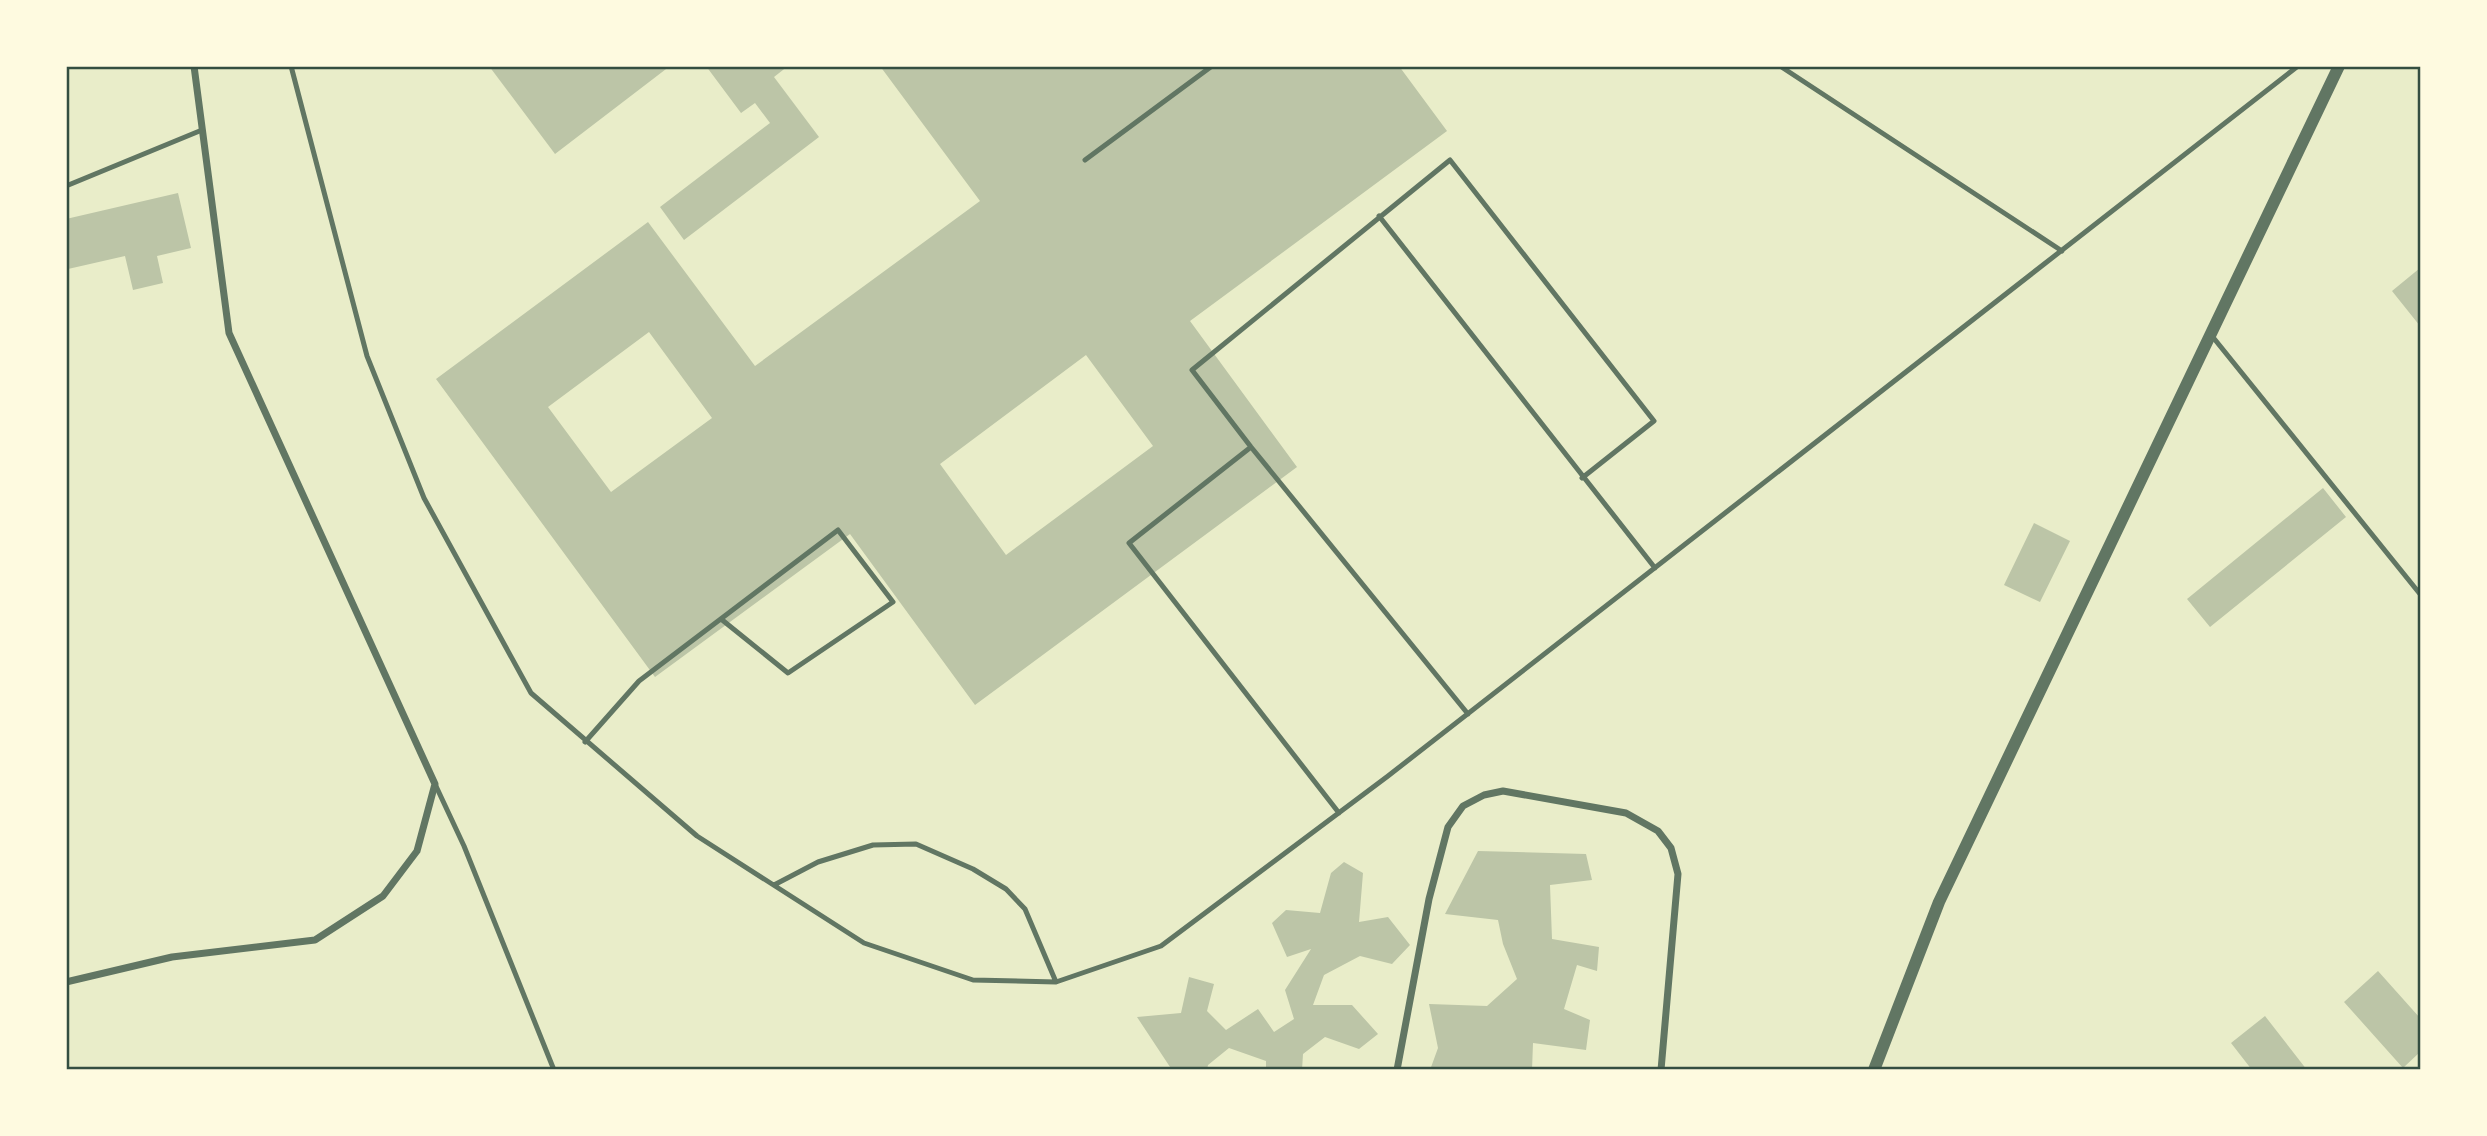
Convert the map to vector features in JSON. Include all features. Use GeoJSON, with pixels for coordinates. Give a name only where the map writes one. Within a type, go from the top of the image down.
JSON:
{"type":"FeatureCollection","features":[{"type":"Feature","properties":{"kind":"street"},"geometry":{"type":"LineString","coordinates":[[66,982],[172,957],[315,940],[383,896],[417,850],[435,784],[229,333],[194,66]]}},
{"type":"Feature","properties":{"kind":"street"},"geometry":{"type":"LineString","coordinates":[[1874,1069],[1939,902],[2339,66]]}},
{"type":"Feature","properties":{"kind":"street"},"geometry":{"type":"LineString","coordinates":[[1397,1069],[1429,899],[1448,827],[1463,806],[1484,795],[1503,790],[1626,813],[1658,831],[1671,848],[1678,874],[1661,1069]]}},
{"type":"Feature","properties":{"kind":"lane"},"geometry":{"type":"LineString","coordinates":[[291,66],[367,356],[424,498],[531,693],[697,836],[864,943],[973,980],[1056,982],[1161,946],[1468,714],[2298,66]]}},
{"type":"Feature","properties":{"kind":"lane"},"geometry":{"type":"LineString","coordinates":[[1085,160],[1213,66]]}},
{"type":"Feature","properties":{"kind":"lane"},"geometry":{"type":"LineString","coordinates":[[1780,66],[2062,251]]}},
{"type":"Feature","properties":{"kind":"lane"},"geometry":{"type":"LineString","coordinates":[[66,186],[202,130]]}},
{"type":"Feature","properties":{"kind":"lane"},"geometry":{"type":"LineString","coordinates":[[1468,714],[1251,447],[1192,370],[1450,160],[1654,421],[1582,478]]}},
{"type":"Feature","properties":{"kind":"lane"},"geometry":{"type":"LineString","coordinates":[[1379,216],[1655,568]]}},
{"type":"Feature","properties":{"kind":"lane"},"geometry":{"type":"LineString","coordinates":[[2210,334],[2420,594]]}},
{"type":"Feature","properties":{"kind":"lane"},"geometry":{"type":"LineString","coordinates":[[1251,447],[1129,543],[1339,813]]}},
{"type":"Feature","properties":{"kind":"lane"},"geometry":{"type":"LineString","coordinates":[[585,742],[639,681],[838,530],[893,601],[788,673],[721,619]]}},
{"type":"Feature","properties":{"kind":"lane"},"geometry":{"type":"LineString","coordinates":[[435,784],[464,846],[555,1069]]}},
{"type":"Feature","properties":{"kind":"lane"},"geometry":{"type":"LineString","coordinates":[[774,886],[818,862],[873,845],[916,845],[972,869],[1006,889],[1025,909],[1056,982]]}},
{"type":"Feature","properties":{"kind":"building"},"geometry":{"type":"Polygon","coordinates":[[[489,66],[670,66],[555,154],[489,66]]]}},
{"type":"Feature","properties":{"kind":"building"},"geometry":{"type":"Polygon","coordinates":[[[706,66],[788,66],[774,77],[819,137],[684,240],[660,207],[770,123],[755,103],[741,113],[706,66]]]}},
{"type":"Feature","properties":{"kind":"building"},"geometry":{"type":"Polygon","coordinates":[[[880,66],[1399,66],[1447,131],[1190,321],[1297,467],[975,705],[850,534],[655,677],[436,379],[648,222],[755,366],[980,201],[880,66]],[[649,332],[548,407],[611,492],[712,418],[649,332]],[[1086,355],[940,464],[1006,555],[1153,446],[1086,355]]]}},
{"type":"Feature","properties":{"kind":"building"},"geometry":{"type":"Polygon","coordinates":[[[178,193],[191,248],[157,256],[163,283],[133,290],[125,256],[68,269],[66,219],[178,193]]]}},
{"type":"Feature","properties":{"kind":"building"},"geometry":{"type":"Polygon","coordinates":[[[2420,268],[2420,326],[2392,291],[2420,268]]]}},
{"type":"Feature","properties":{"kind":"building"},"geometry":{"type":"Polygon","coordinates":[[[2323,488],[2346,517],[2210,627],[2187,599],[2323,488]]]}},
{"type":"Feature","properties":{"kind":"building"},"geometry":{"type":"Polygon","coordinates":[[[2034,523],[2070,541],[2040,602],[2004,585],[2034,523]]]}},
{"type":"Feature","properties":{"kind":"building"},"geometry":{"type":"Polygon","coordinates":[[[1478,851],[1586,854],[1592,880],[1550,885],[1552,939],[1599,947],[1597,971],[1577,965],[1564,1009],[1590,1020],[1586,1050],[1533,1043],[1532,1070],[1430,1070],[1438,1048],[1429,1004],[1487,1006],[1517,979],[1503,944],[1498,920],[1445,914],[1478,851]]]}},
{"type":"Feature","properties":{"kind":"building"},"geometry":{"type":"Polygon","coordinates":[[[1344,862],[1363,873],[1359,922],[1388,917],[1410,945],[1392,964],[1360,956],[1324,975],[1313,1005],[1352,1005],[1378,1034],[1359,1049],[1325,1037],[1303,1054],[1302,1070],[1266,1070],[1266,1061],[1229,1048],[1208,1065],[1207,1070],[1172,1070],[1137,1017],[1181,1013],[1189,977],[1214,984],[1207,1011],[1226,1030],[1258,1009],[1274,1032],[1294,1019],[1285,990],[1311,949],[1287,957],[1272,923],[1286,910],[1320,913],[1331,873],[1344,862]]]}},
{"type":"Feature","properties":{"kind":"building"},"geometry":{"type":"Polygon","coordinates":[[[2378,971],[2420,1018],[2420,1052],[2403,1068],[2344,1002],[2378,971]]]}},
{"type":"Feature","properties":{"kind":"building"},"geometry":{"type":"Polygon","coordinates":[[[2265,1016],[2307,1070],[2252,1070],[2231,1043],[2265,1016]]]}}]}
